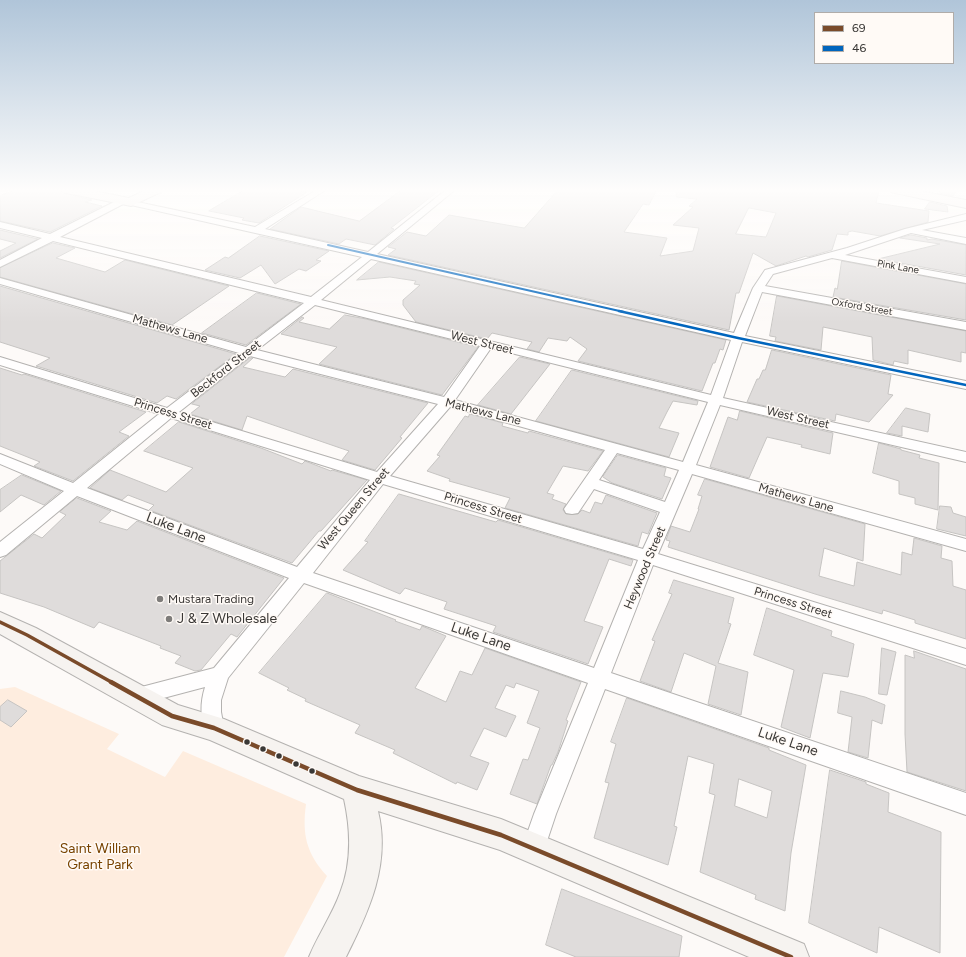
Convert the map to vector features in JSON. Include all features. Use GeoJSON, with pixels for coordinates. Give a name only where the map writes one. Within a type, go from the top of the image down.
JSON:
{"type":"FeatureCollection","features":[{"type":"Feature","properties":{"kind":"street","name":"West Street"},"geometry":{"type":"LineString","coordinates":[[32,234],[716,399],[966,457]]}},
{"type":"Feature","properties":{"kind":"street"},"geometry":{"type":"LineString","coordinates":[[0,264],[62,234]]}},
{"type":"Feature","properties":{"kind":"street"},"geometry":{"type":"LineString","coordinates":[[278,234],[738,338],[966,385]]}},
{"type":"Feature","properties":{"kind":"street","name":"Beckford Street"},"geometry":{"type":"LineString","coordinates":[[0,551],[169,413],[249,352],[396,234]]}},
{"type":"Feature","properties":{"kind":"street","name":"Heywood Street"},"geometry":{"type":"LineString","coordinates":[[534,848],[545,814],[648,557],[688,468],[716,399],[758,288],[769,272],[851,250],[900,234]]}},
{"type":"Feature","properties":{"kind":"street"},"geometry":{"type":"LineString","coordinates":[[923,234],[966,241]]}},
{"type":"Feature","properties":{"kind":"street","name":"Pink Lane"},"geometry":{"type":"LineString","coordinates":[[829,255],[966,280]]}},
{"type":"Feature","properties":{"kind":"street","name":"Mathews Lane"},"geometry":{"type":"LineString","coordinates":[[0,281],[249,352],[446,403],[483,411],[966,545]]}},
{"type":"Feature","properties":{"kind":"street","name":"Oxford Street"},"geometry":{"type":"LineString","coordinates":[[758,288],[966,326]]}},
{"type":"Feature","properties":{"kind":"street","name":"West Queen Street"},"geometry":{"type":"LineString","coordinates":[[214,728],[210,711],[212,694],[220,674],[300,574],[380,478],[446,403],[487,344]]}},
{"type":"Feature","properties":{"kind":"street","name":"Princess Street"},"geometry":{"type":"LineString","coordinates":[[0,361],[380,478],[648,557],[966,656]]}},
{"type":"Feature","properties":{"kind":"street"},"geometry":{"type":"LineString","coordinates":[[572,509],[614,447]]}},
{"type":"Feature","properties":{"kind":"street","name":"Luke Lane"},"geometry":{"type":"LineString","coordinates":[[0,459],[76,490],[300,574],[966,804]]}},
{"type":"Feature","properties":{"kind":"street"},"geometry":{"type":"LineString","coordinates":[[590,482],[669,509]]}},
{"type":"Feature","properties":{"kind":"street"},"geometry":{"type":"LineString","coordinates":[[0,622],[27,635],[172,716],[214,728],[357,790],[501,835],[791,957]]}},
{"type":"Feature","properties":{"kind":"street"},"geometry":{"type":"LineString","coordinates":[[0,642],[6,639],[27,635]]}},
{"type":"Feature","properties":{"kind":"street"},"geometry":{"type":"LineString","coordinates":[[137,696],[220,674]]}},
{"type":"Feature","properties":{"kind":"street"},"geometry":{"type":"LineString","coordinates":[[327,957],[353,908],[363,877],[366,858],[366,830],[357,790]]}},
{"type":"Feature","properties":{"kind":"green space","name":"Saint William Grant Park"},"geometry":{"type":"Polygon","coordinates":[[[15,687],[119,734],[107,749],[165,777],[183,751],[306,804],[305,834],[307,843],[314,859],[327,876],[284,957],[0,957],[0,689],[15,687]]]}},
{"type":"Feature","properties":{"kind":"building"},"geometry":{"type":"Polygon","coordinates":[[[0,234],[15,234],[38,239],[0,258],[0,251],[16,243],[0,239],[0,234]]]}},
{"type":"Feature","properties":{"kind":"building"},"geometry":{"type":"Polygon","coordinates":[[[291,234],[388,234],[375,245],[346,239],[339,244],[291,234]]]}},
{"type":"Feature","properties":{"kind":"building"},"geometry":{"type":"Polygon","coordinates":[[[405,234],[426,236],[429,234],[636,234],[667,238],[660,256],[693,251],[698,234],[736,234],[766,237],[767,234],[848,234],[848,235],[837,234],[832,250],[808,257],[806,256],[776,266],[753,253],[739,293],[736,293],[729,330],[388,255],[396,249],[388,247],[405,234]]]}},
{"type":"Feature","properties":{"kind":"building"},"geometry":{"type":"Polygon","coordinates":[[[867,234],[888,234],[880,236],[867,234]]]}},
{"type":"Feature","properties":{"kind":"building"},"geometry":{"type":"Polygon","coordinates":[[[911,235],[927,238],[927,240],[932,239],[966,245],[966,275],[878,259],[940,244],[900,238],[911,235]]]}},
{"type":"Feature","properties":{"kind":"building"},"geometry":{"type":"Polygon","coordinates":[[[260,236],[329,251],[316,260],[321,261],[306,271],[299,269],[275,284],[261,265],[240,278],[205,270],[225,257],[228,258],[260,236]]]}},
{"type":"Feature","properties":{"kind":"building"},"geometry":{"type":"Polygon","coordinates":[[[53,243],[75,248],[56,258],[105,272],[125,260],[229,286],[172,325],[0,277],[0,268],[53,243]]]}},
{"type":"Feature","properties":{"kind":"building"},"geometry":{"type":"Polygon","coordinates":[[[842,261],[966,284],[966,320],[833,297],[835,288],[837,289],[842,261]]]}},
{"type":"Feature","properties":{"kind":"building"},"geometry":{"type":"Polygon","coordinates":[[[379,262],[726,340],[723,350],[720,349],[715,363],[713,363],[702,391],[578,361],[587,349],[570,337],[567,341],[548,338],[539,352],[527,349],[532,342],[492,333],[487,339],[416,322],[403,305],[403,300],[420,285],[414,284],[416,281],[390,277],[357,280],[379,262]]]}},
{"type":"Feature","properties":{"kind":"building"},"geometry":{"type":"Polygon","coordinates":[[[0,286],[236,354],[176,399],[167,396],[157,403],[36,366],[50,358],[0,342],[0,286]]]}},
{"type":"Feature","properties":{"kind":"building"},"geometry":{"type":"Polygon","coordinates":[[[257,293],[301,304],[246,345],[202,333],[257,293]]]}},
{"type":"Feature","properties":{"kind":"building"},"geometry":{"type":"Polygon","coordinates":[[[777,296],[966,331],[966,353],[961,352],[961,362],[908,350],[908,364],[894,361],[893,365],[873,360],[872,337],[823,327],[821,350],[775,341],[776,337],[770,336],[777,296]]]}},
{"type":"Feature","properties":{"kind":"building"},"geometry":{"type":"Polygon","coordinates":[[[345,315],[478,347],[442,395],[319,364],[337,347],[281,334],[302,317],[304,318],[299,322],[329,329],[345,315]]]}},
{"type":"Feature","properties":{"kind":"building"},"geometry":{"type":"Polygon","coordinates":[[[772,350],[891,375],[888,394],[893,395],[869,422],[836,414],[835,421],[747,402],[757,379],[759,379],[763,370],[765,370],[772,350]]]}},
{"type":"Feature","properties":{"kind":"building"},"geometry":{"type":"Polygon","coordinates":[[[520,357],[550,364],[511,414],[478,405],[520,357]]]}},
{"type":"Feature","properties":{"kind":"building"},"geometry":{"type":"Polygon","coordinates":[[[250,358],[253,358],[243,367],[285,377],[293,369],[428,403],[400,437],[402,438],[375,470],[342,460],[349,451],[247,416],[242,430],[190,414],[200,406],[192,404],[250,358]]]}},
{"type":"Feature","properties":{"kind":"building"},"geometry":{"type":"Polygon","coordinates":[[[0,368],[146,412],[119,432],[129,436],[73,481],[34,466],[40,462],[0,446],[0,368]]]}},
{"type":"Feature","properties":{"kind":"building"},"geometry":{"type":"Polygon","coordinates":[[[572,370],[698,401],[697,405],[673,401],[667,412],[659,428],[679,433],[669,457],[536,421],[572,370]]]}},
{"type":"Feature","properties":{"kind":"building"},"geometry":{"type":"Polygon","coordinates":[[[906,408],[930,414],[928,432],[902,426],[902,436],[887,433],[906,408]]]}},
{"type":"Feature","properties":{"kind":"building"},"geometry":{"type":"Polygon","coordinates":[[[740,411],[833,433],[830,454],[801,447],[802,445],[767,437],[749,478],[710,467],[728,417],[737,420],[740,411]]]}},
{"type":"Feature","properties":{"kind":"building"},"geometry":{"type":"Polygon","coordinates":[[[470,414],[503,423],[502,426],[528,433],[529,431],[603,451],[588,471],[563,466],[547,493],[554,495],[552,499],[566,504],[563,510],[566,514],[578,514],[582,510],[590,513],[595,502],[602,504],[606,495],[657,513],[648,534],[642,532],[638,546],[505,508],[510,498],[449,481],[450,479],[427,471],[440,456],[437,455],[465,416],[468,417],[470,414]]]}},
{"type":"Feature","properties":{"kind":"building"},"geometry":{"type":"Polygon","coordinates":[[[179,422],[261,448],[302,464],[305,461],[331,471],[332,470],[367,480],[321,531],[319,531],[292,563],[149,510],[154,505],[128,495],[122,500],[90,488],[110,470],[166,492],[193,468],[144,451],[179,422]]]}},
{"type":"Feature","properties":{"kind":"building"},"geometry":{"type":"Polygon","coordinates":[[[879,443],[920,455],[919,458],[939,463],[938,510],[915,504],[915,498],[899,494],[899,481],[873,473],[879,443]]]}},
{"type":"Feature","properties":{"kind":"building"},"geometry":{"type":"Polygon","coordinates":[[[618,455],[666,468],[664,476],[671,478],[662,499],[612,483],[603,477],[618,455]]]}},
{"type":"Feature","properties":{"kind":"building"},"geometry":{"type":"Polygon","coordinates":[[[22,475],[61,491],[44,505],[21,495],[0,512],[0,490],[22,475]]]}},
{"type":"Feature","properties":{"kind":"building"},"geometry":{"type":"Polygon","coordinates":[[[705,479],[865,524],[863,561],[824,548],[819,576],[854,586],[857,562],[901,575],[902,552],[912,555],[914,538],[942,546],[941,558],[952,561],[953,586],[966,590],[966,639],[915,623],[915,620],[883,610],[882,614],[668,547],[670,541],[666,540],[671,526],[690,532],[699,509],[702,496],[698,495],[705,479]]]}},
{"type":"Feature","properties":{"kind":"building"},"geometry":{"type":"Polygon","coordinates":[[[399,494],[496,522],[498,520],[633,560],[631,566],[609,559],[584,621],[603,627],[588,664],[493,632],[496,626],[444,609],[447,602],[405,588],[400,594],[343,570],[368,542],[365,541],[399,494]]]}},
{"type":"Feature","properties":{"kind":"building"},"geometry":{"type":"Polygon","coordinates":[[[77,498],[111,511],[99,522],[127,530],[137,521],[284,578],[237,637],[231,634],[201,670],[195,671],[175,663],[181,656],[160,648],[161,646],[99,622],[94,628],[44,607],[0,593],[0,561],[34,534],[42,538],[66,515],[60,512],[77,498]]]}},
{"type":"Feature","properties":{"kind":"building"},"geometry":{"type":"Polygon","coordinates":[[[940,506],[951,507],[953,513],[966,517],[966,536],[937,529],[940,506]]]}},
{"type":"Feature","properties":{"kind":"building"},"geometry":{"type":"Polygon","coordinates":[[[674,580],[734,598],[728,623],[731,624],[718,663],[748,672],[741,715],[708,704],[716,666],[684,653],[671,692],[640,681],[655,641],[652,640],[672,594],[669,593],[674,580]]]}},
{"type":"Feature","properties":{"kind":"building"},"geometry":{"type":"Polygon","coordinates":[[[327,593],[396,620],[395,621],[420,630],[422,626],[446,636],[415,688],[446,702],[460,671],[472,675],[485,648],[581,682],[566,720],[568,721],[558,752],[551,765],[537,804],[510,794],[523,759],[528,760],[540,728],[527,723],[539,691],[516,683],[514,688],[506,685],[495,708],[516,716],[506,737],[484,728],[470,756],[489,763],[477,790],[457,782],[456,784],[393,753],[395,750],[355,733],[360,725],[305,701],[306,699],[287,690],[289,688],[259,673],[327,593]]]}},
{"type":"Feature","properties":{"kind":"building"},"geometry":{"type":"Polygon","coordinates":[[[767,608],[832,631],[831,636],[854,644],[848,677],[823,673],[810,738],[781,727],[794,670],[754,655],[767,608]]]}},
{"type":"Feature","properties":{"kind":"building"},"geometry":{"type":"Polygon","coordinates":[[[882,648],[896,652],[887,695],[879,694],[882,648]]]}},
{"type":"Feature","properties":{"kind":"building"},"geometry":{"type":"Polygon","coordinates":[[[914,651],[966,669],[966,791],[907,772],[905,734],[905,655],[914,658],[914,651]]]}},
{"type":"Feature","properties":{"kind":"building"},"geometry":{"type":"Polygon","coordinates":[[[841,691],[865,697],[885,705],[882,724],[872,720],[868,758],[848,752],[852,717],[838,713],[841,691]]]}},
{"type":"Feature","properties":{"kind":"building"},"geometry":{"type":"Polygon","coordinates":[[[627,698],[769,748],[769,750],[806,765],[791,853],[785,911],[755,899],[756,895],[700,872],[715,795],[709,793],[714,764],[688,756],[674,826],[677,827],[668,865],[594,838],[609,783],[605,782],[616,744],[611,742],[627,698]],[[739,779],[735,806],[767,818],[772,791],[739,779]]]}},
{"type":"Feature","properties":{"kind":"building"},"geometry":{"type":"Polygon","coordinates":[[[8,700],[27,711],[11,727],[0,720],[0,707],[8,700]]]}},
{"type":"Feature","properties":{"kind":"building"},"geometry":{"type":"Polygon","coordinates":[[[830,770],[866,782],[866,784],[889,793],[888,812],[941,832],[940,953],[879,927],[877,953],[809,923],[830,770]]]}},
{"type":"Feature","properties":{"kind":"building"},"geometry":{"type":"Polygon","coordinates":[[[562,889],[682,936],[679,957],[576,957],[546,945],[562,889]]]}},
{"type":"Feature","properties":{"kind":"transit line","name":"46"},"geometry":{"type":"LineString","coordinates":[[328,245],[738,338],[966,385]]}},
{"type":"Feature","properties":{"kind":"transit line","name":"69"},"geometry":{"type":"LineString","coordinates":[[0,622],[27,635],[172,716],[214,728],[357,790],[501,835],[791,957]]}},
{"type":"Feature","properties":{"kind":"place","name":"Mustara Trading"},"geometry":{"type":"Point","coordinates":[160,599]}},
{"type":"Feature","properties":{"kind":"place","name":"J & Z Wholesale"},"geometry":{"type":"Point","coordinates":[169,619]}}]}
